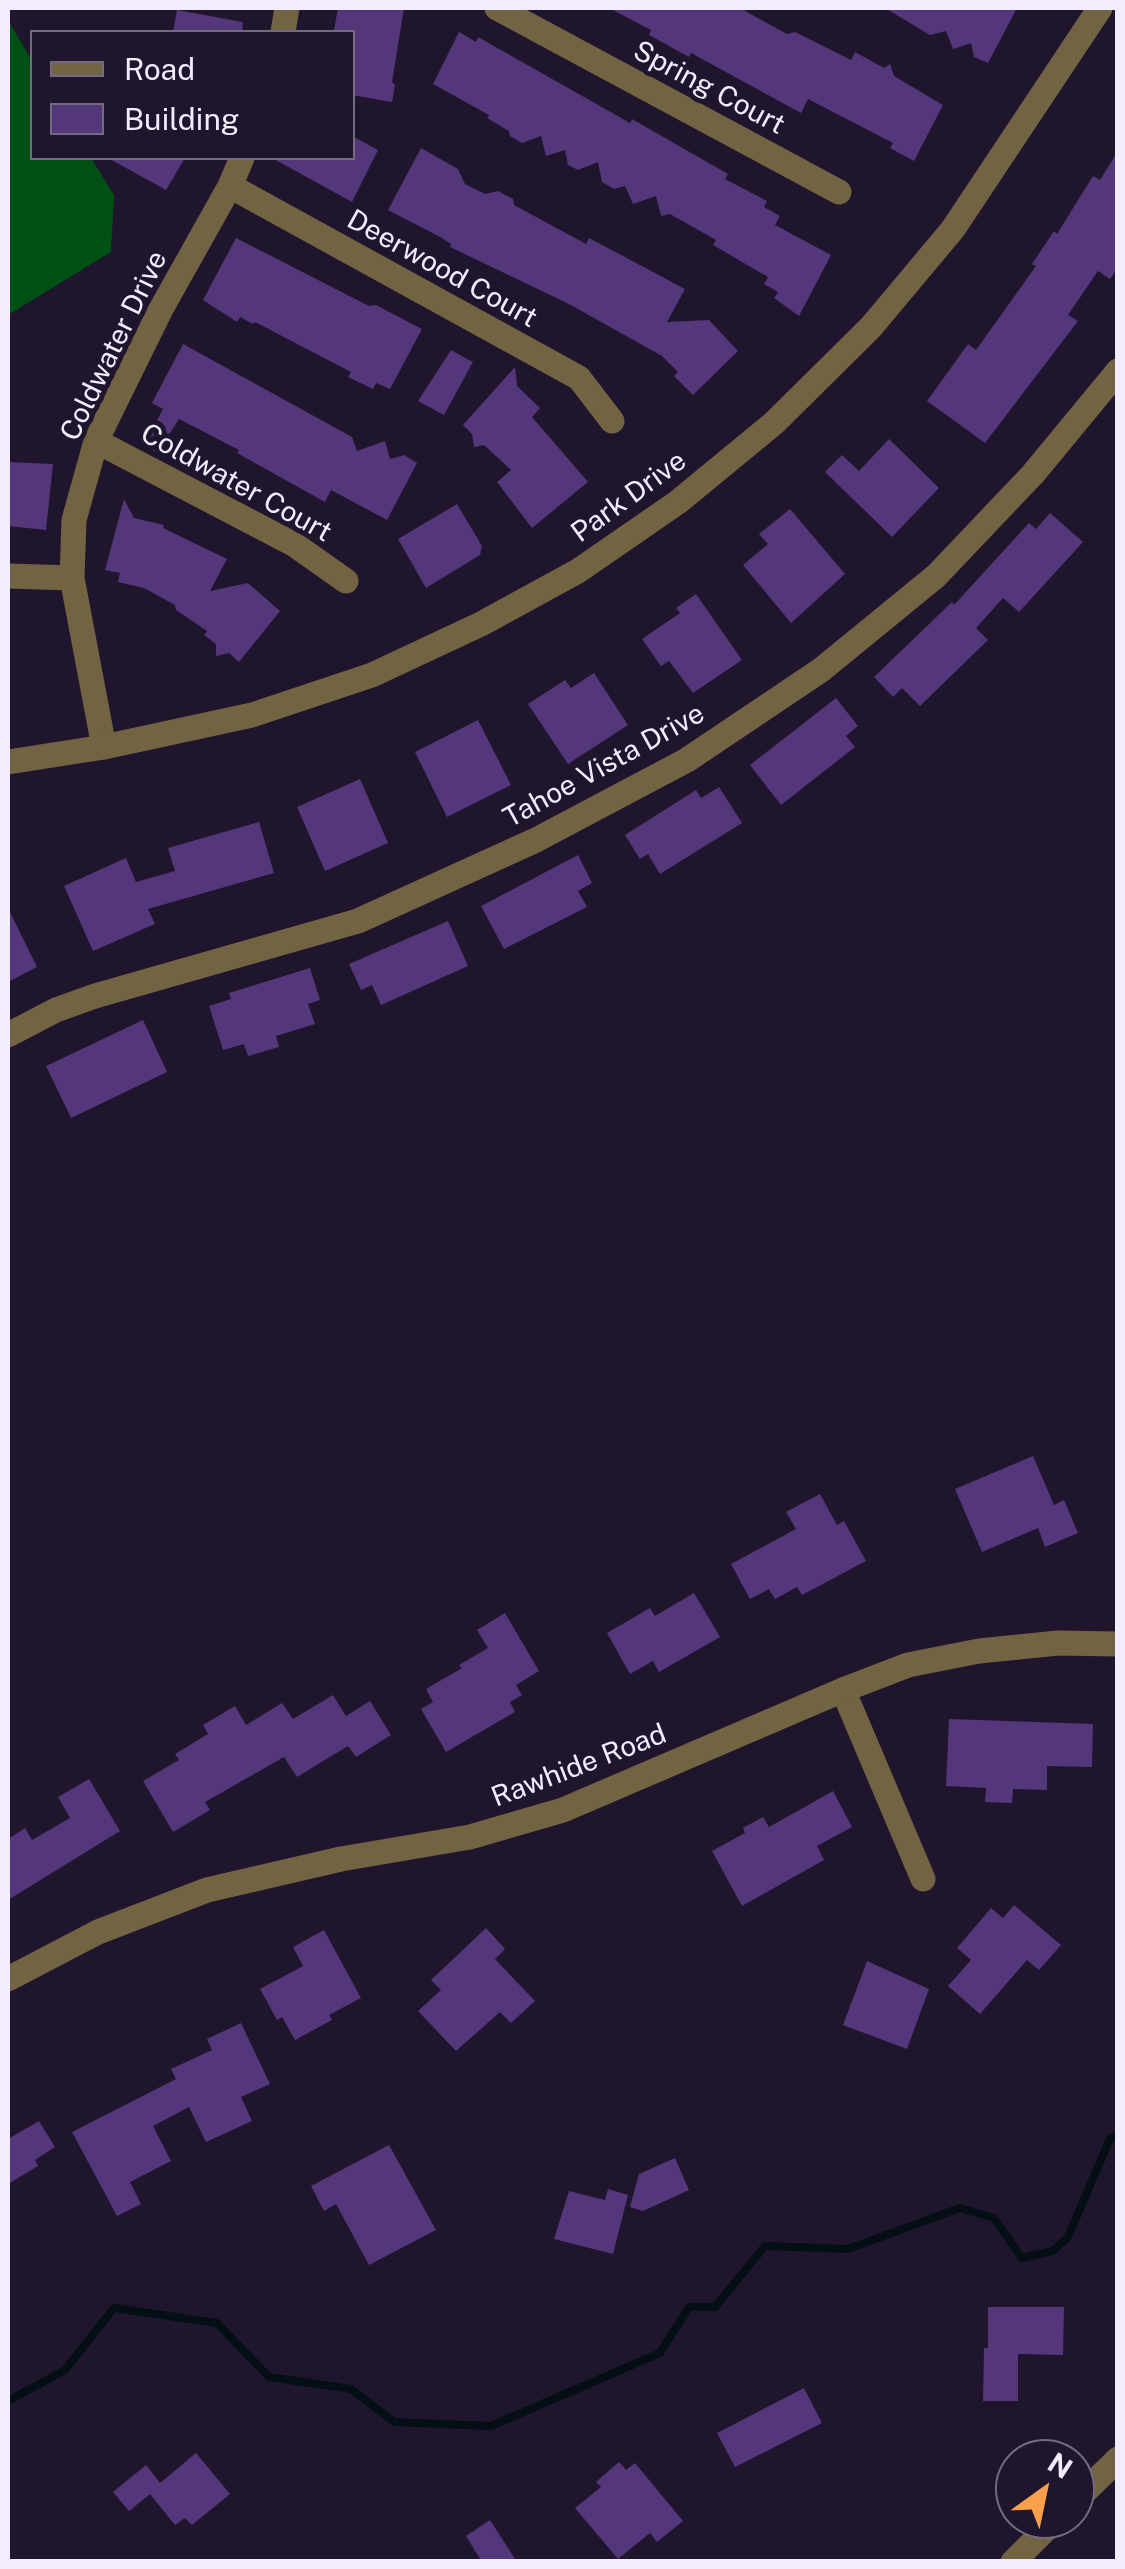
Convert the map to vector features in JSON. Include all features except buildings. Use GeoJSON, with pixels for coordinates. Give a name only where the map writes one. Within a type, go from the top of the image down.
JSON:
{"type":"FeatureCollection","features":[{"type":"Feature","properties":{"kind":"street","name":"Spring Court"},"geometry":{"type":"LineString","coordinates":[[497,8],[839,192]]}},
{"type":"Feature","properties":{"kind":"street","name":"Park Drive"},"geometry":{"type":"LineString","coordinates":[[8,762],[104,747],[252,715],[372,675],[481,624],[578,571],[678,502],[774,423],[871,327],[954,228],[1100,8]]}},
{"type":"Feature","properties":{"kind":"street","name":"Coldwater Drive"},"geometry":{"type":"LineString","coordinates":[[104,747],[72,578],[74,520],[96,441],[161,308],[241,160]]}},
{"type":"Feature","properties":{"kind":"street","name":"Deerwood Court"},"geometry":{"type":"LineString","coordinates":[[230,186],[579,378],[612,421]]}},
{"type":"Feature","properties":{"kind":"street","name":"Tahoe Vista Drive"},"geometry":{"type":"LineString","coordinates":[[8,1035],[56,1010],[95,996],[358,921],[536,840],[687,760],[821,670],[936,576],[1033,474],[1118,371]]}},
{"type":"Feature","properties":{"kind":"street","name":"Coldwater Court"},"geometry":{"type":"LineString","coordinates":[[96,441],[295,546],[346,581]]}},
{"type":"Feature","properties":{"kind":"street"},"geometry":{"type":"LineString","coordinates":[[8,576],[72,578]]}},
{"type":"Feature","properties":{"kind":"street","name":"Rawhide Road"},"geometry":{"type":"LineString","coordinates":[[8,1979],[98,1932],[208,1890],[322,1863],[470,1837],[563,1810],[908,1665],[979,1650],[1058,1643],[1118,1644]]}},
{"type":"Feature","properties":{"kind":"street"},"geometry":{"type":"LineString","coordinates":[[843,1690],[923,1879]]}},
{"type":"Feature","properties":{"kind":"street"},"geometry":{"type":"LineString","coordinates":[[1095,2482],[1118,2460]]}},
{"type":"Feature","properties":{"kind":"street"},"geometry":{"type":"LineString","coordinates":[[1012,2562],[1036,2539]]}},
{"type":"Feature","properties":{"kind":"green space"},"geometry":{"type":"Polygon","coordinates":[[[8,20],[30,58],[30,160],[92,160],[114,195],[111,252],[8,315],[8,20]]]}},
{"type":"Feature","properties":{"kind":"waterway"},"geometry":{"type":"LineString","coordinates":[[8,2401],[65,2370],[114,2308],[217,2323],[269,2377],[351,2389],[394,2422],[491,2426],[660,2353],[689,2307],[715,2307],[765,2246],[848,2249],[960,2208],[994,2218],[1022,2258],[1053,2251],[1068,2237],[1110,2139],[1118,2135]]}}]}
